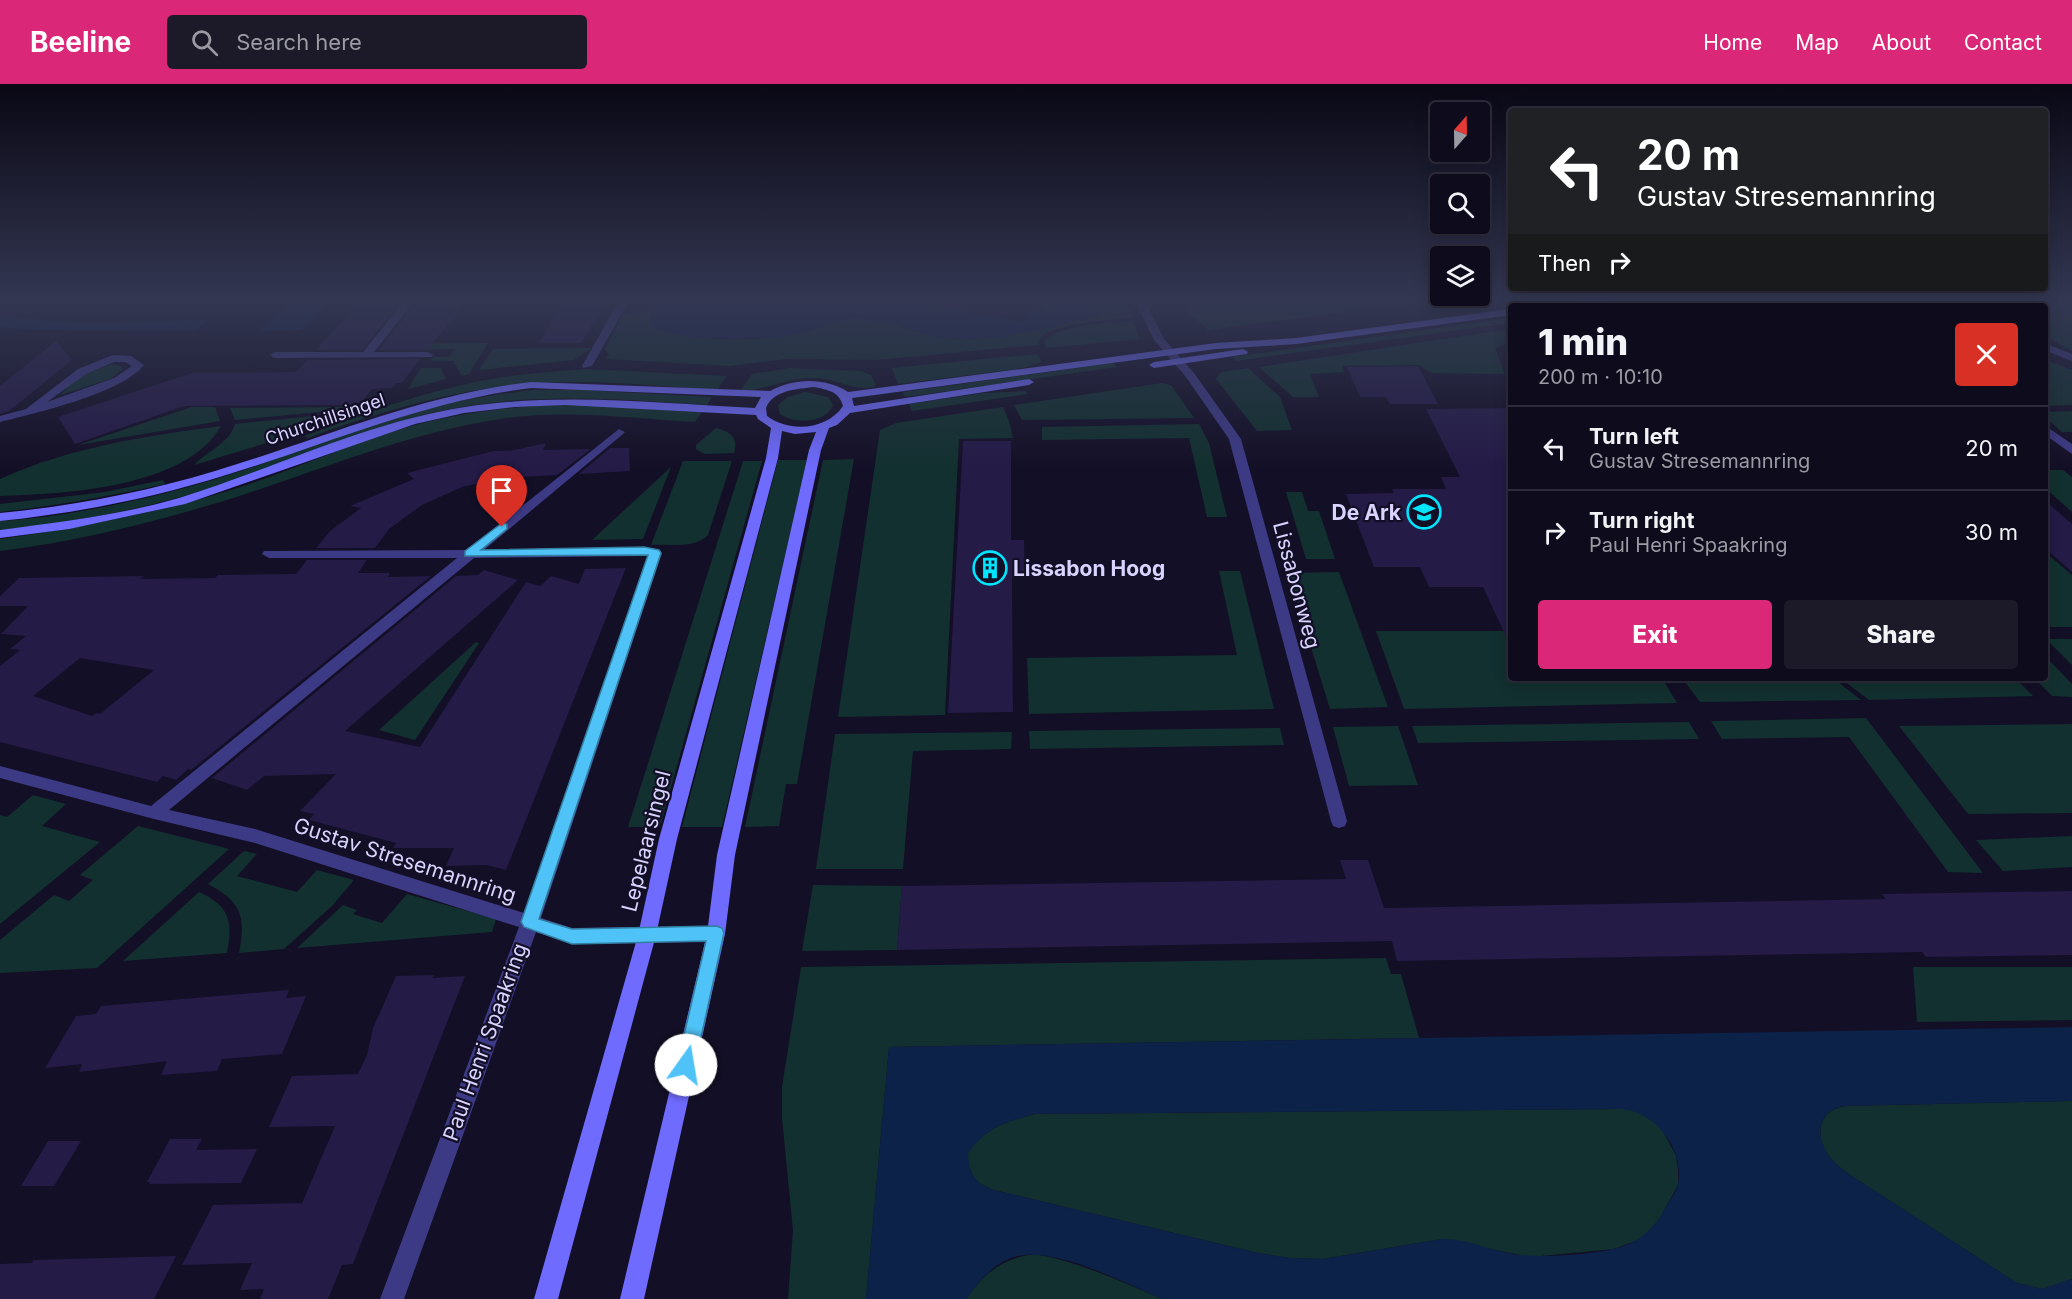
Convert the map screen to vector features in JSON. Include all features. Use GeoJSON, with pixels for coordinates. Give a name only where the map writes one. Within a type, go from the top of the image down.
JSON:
{"type":"FeatureCollection","features":[{"type":"Feature","properties":{"kind":"street"},"geometry":{"type":"LineString","coordinates":[[587,366],[593,356]]}},
{"type":"Feature","properties":{"kind":"street"},"geometry":{"type":"LineString","coordinates":[[848,410],[849,403],[846,396],[1142,356]]}},
{"type":"Feature","properties":{"kind":"street","name":"Lissabonweg"},"geometry":{"type":"LineString","coordinates":[[1172,356],[1188,372],[1227,426],[1238,448],[1339,821]]}},
{"type":"Feature","properties":{"kind":"street"},"geometry":{"type":"LineString","coordinates":[[772,394],[763,403],[761,412],[766,420],[777,426],[800,429],[824,426],[839,419],[848,410],[1220,356]]}},
{"type":"Feature","properties":{"kind":"street"},"geometry":{"type":"LineString","coordinates":[[0,419],[30,411],[120,380],[135,371],[139,365],[125,359],[85,368],[30,411]]}},
{"type":"Feature","properties":{"kind":"street","name":"Churchillsingel"},"geometry":{"type":"LineString","coordinates":[[0,517],[103,502],[178,484],[249,464],[371,420],[494,388],[531,385],[772,394],[791,386],[814,384],[834,388],[846,396]]}},
{"type":"Feature","properties":{"kind":"street","name":"Churchillsingel"},"geometry":{"type":"LineString","coordinates":[[0,534],[69,525],[180,501],[412,421],[464,411],[515,404],[565,402],[761,412]]}},
{"type":"Feature","properties":{"kind":"street","name":"Lepelaarsingel"},"geometry":{"type":"LineString","coordinates":[[546,1299],[647,935],[668,838],[772,458],[777,426]]}},
{"type":"Feature","properties":{"kind":"street"},"geometry":{"type":"LineString","coordinates":[[632,1299],[716,933],[726,855],[816,450],[824,426]]}},
{"type":"Feature","properties":{"kind":"street"},"geometry":{"type":"LineString","coordinates":[[2048,431],[2072,450]]}},
{"type":"Feature","properties":{"kind":"street"},"geometry":{"type":"LineString","coordinates":[[154,813],[619,432]]}},
{"type":"Feature","properties":{"kind":"street","name":"Paul Henri Spaakring"},"geometry":{"type":"LineString","coordinates":[[268,554],[469,554],[644,550],[655,553],[530,922],[392,1299]]}},
{"type":"Feature","properties":{"kind":"street","name":"Gustav Stresemannring"},"geometry":{"type":"LineString","coordinates":[[0,772],[154,813],[255,836],[572,936],[716,933]]}},
{"type":"Feature","properties":{"kind":"green space"},"geometry":{"type":"Polygon","coordinates":[[[480,356],[469,374],[462,376],[453,361],[431,361],[433,357],[480,356]]]}},
{"type":"Feature","properties":{"kind":"green space"},"geometry":{"type":"Polygon","coordinates":[[[489,356],[580,356],[574,360],[479,370],[489,356]]]}},
{"type":"Feature","properties":{"kind":"green space"},"geometry":{"type":"Polygon","coordinates":[[[608,356],[922,356],[876,360],[786,359],[730,366],[606,359],[608,356]]]}},
{"type":"Feature","properties":{"kind":"green space"},"geometry":{"type":"Polygon","coordinates":[[[1019,356],[1038,356],[1042,362],[1023,368],[898,384],[892,368],[1019,356]]]}},
{"type":"Feature","properties":{"kind":"green space"},"geometry":{"type":"Polygon","coordinates":[[[1241,356],[1274,356],[1236,361],[1232,357],[1241,356]]]}},
{"type":"Feature","properties":{"kind":"green space"},"geometry":{"type":"Polygon","coordinates":[[[1334,356],[1498,356],[1505,374],[1432,373],[1419,365],[1342,366],[1344,372],[1310,374],[1319,397],[1293,397],[1259,367],[1334,356]]]}},
{"type":"Feature","properties":{"kind":"green space"},"geometry":{"type":"Polygon","coordinates":[[[2048,361],[2072,370],[2072,405],[2048,406],[2048,361]]]}},
{"type":"Feature","properties":{"kind":"green space"},"geometry":{"type":"Polygon","coordinates":[[[1113,363],[1117,367],[905,397],[903,392],[1113,363]]]}},
{"type":"Feature","properties":{"kind":"green space"},"geometry":{"type":"Polygon","coordinates":[[[112,364],[123,369],[110,379],[60,395],[80,376],[112,364]]]}},
{"type":"Feature","properties":{"kind":"green space"},"geometry":{"type":"Polygon","coordinates":[[[421,368],[441,368],[446,379],[408,389],[421,368]]]}},
{"type":"Feature","properties":{"kind":"green space"},"geometry":{"type":"Polygon","coordinates":[[[789,368],[861,371],[871,375],[876,386],[861,388],[823,379],[805,378],[740,391],[752,374],[789,368]]]}},
{"type":"Feature","properties":{"kind":"green space"},"geometry":{"type":"Polygon","coordinates":[[[1248,368],[1280,397],[1292,430],[1257,431],[1216,379],[1221,372],[1248,368]]]}},
{"type":"Feature","properties":{"kind":"green space"},"geometry":{"type":"Polygon","coordinates":[[[586,369],[727,376],[717,390],[589,382],[503,386],[437,398],[372,416],[308,438],[304,436],[391,405],[458,386],[506,377],[586,369]]]}},
{"type":"Feature","properties":{"kind":"green space"},"geometry":{"type":"Polygon","coordinates":[[[1162,383],[1171,385],[1194,418],[1022,420],[1014,405],[1162,383]]]}},
{"type":"Feature","properties":{"kind":"green space"},"geometry":{"type":"Polygon","coordinates":[[[533,390],[583,390],[712,397],[707,405],[601,399],[532,399],[463,407],[427,414],[382,427],[252,475],[159,503],[64,522],[0,530],[0,521],[96,509],[193,486],[253,467],[377,421],[415,411],[493,395],[533,390]]]}},
{"type":"Feature","properties":{"kind":"green space"},"geometry":{"type":"Polygon","coordinates":[[[1026,391],[1028,394],[912,411],[909,404],[984,393],[1026,391]]]}},
{"type":"Feature","properties":{"kind":"green space"},"geometry":{"type":"Polygon","coordinates":[[[805,392],[828,397],[833,405],[829,411],[817,419],[801,421],[780,414],[778,405],[788,397],[805,392]]]}},
{"type":"Feature","properties":{"kind":"green space"},"geometry":{"type":"Polygon","coordinates":[[[563,404],[702,412],[695,422],[573,414],[524,416],[463,426],[427,434],[252,492],[164,518],[110,532],[0,551],[0,539],[116,519],[174,506],[231,490],[415,425],[488,411],[563,404]]]}},
{"type":"Feature","properties":{"kind":"green space"},"geometry":{"type":"Polygon","coordinates":[[[192,407],[215,407],[220,421],[78,445],[192,407]]]}},
{"type":"Feature","properties":{"kind":"green space"},"geometry":{"type":"Polygon","coordinates":[[[351,407],[235,420],[230,408],[351,407]]]}},
{"type":"Feature","properties":{"kind":"green space"},"geometry":{"type":"Polygon","coordinates":[[[1003,407],[1013,438],[959,439],[945,715],[838,717],[880,430],[896,423],[1003,407]]]}},
{"type":"Feature","properties":{"kind":"green space"},"geometry":{"type":"Polygon","coordinates":[[[2072,411],[2072,432],[2062,432],[2048,420],[2048,412],[2072,411]]]}},
{"type":"Feature","properties":{"kind":"green space"},"geometry":{"type":"Polygon","coordinates":[[[313,416],[340,416],[263,444],[194,465],[228,437],[235,424],[313,416]]]}},
{"type":"Feature","properties":{"kind":"green space"},"geometry":{"type":"Polygon","coordinates":[[[1199,424],[1209,443],[1227,517],[1207,517],[1189,438],[1042,440],[1042,427],[1199,424]]]}},
{"type":"Feature","properties":{"kind":"green space"},"geometry":{"type":"Polygon","coordinates":[[[221,426],[204,447],[181,463],[153,475],[121,484],[89,489],[0,496],[0,479],[54,459],[109,444],[221,426]]]}},
{"type":"Feature","properties":{"kind":"green space"},"geometry":{"type":"Polygon","coordinates":[[[716,428],[732,436],[735,443],[734,453],[704,454],[696,449],[696,445],[716,428]]]}},
{"type":"Feature","properties":{"kind":"green space"},"geometry":{"type":"Polygon","coordinates":[[[854,459],[797,784],[786,784],[779,826],[745,827],[823,460],[854,459]]]}},
{"type":"Feature","properties":{"kind":"green space"},"geometry":{"type":"Polygon","coordinates":[[[778,460],[807,460],[722,827],[682,827],[778,460]]]}},
{"type":"Feature","properties":{"kind":"green space"},"geometry":{"type":"Polygon","coordinates":[[[683,461],[732,461],[708,535],[689,544],[651,545],[683,461]]]}},
{"type":"Feature","properties":{"kind":"green space"},"geometry":{"type":"Polygon","coordinates":[[[743,461],[762,461],[660,827],[628,827],[743,461]]]}},
{"type":"Feature","properties":{"kind":"green space"},"geometry":{"type":"Polygon","coordinates":[[[671,467],[643,539],[592,540],[671,467]]]}},
{"type":"Feature","properties":{"kind":"green space"},"geometry":{"type":"Polygon","coordinates":[[[2048,470],[2063,470],[2072,477],[2072,512],[2048,491],[2048,470]]]}},
{"type":"Feature","properties":{"kind":"green space"},"geometry":{"type":"Polygon","coordinates":[[[163,480],[165,484],[124,493],[0,512],[0,504],[105,492],[163,480]]]}},
{"type":"Feature","properties":{"kind":"green space"},"geometry":{"type":"Polygon","coordinates":[[[1286,492],[1302,492],[1308,511],[1319,511],[1335,559],[1306,559],[1286,492]]]}},
{"type":"Feature","properties":{"kind":"green space"},"geometry":{"type":"Polygon","coordinates":[[[2048,554],[2072,575],[2072,627],[2048,627],[2048,554]]]}},
{"type":"Feature","properties":{"kind":"green space"},"geometry":{"type":"Polygon","coordinates":[[[1219,571],[1240,571],[1274,709],[1029,714],[1027,658],[1237,655],[1219,571]]]}},
{"type":"Feature","properties":{"kind":"green space"},"geometry":{"type":"Polygon","coordinates":[[[1339,572],[1388,707],[1330,709],[1288,573],[1339,572]]]}},
{"type":"Feature","properties":{"kind":"green space"},"geometry":{"type":"Polygon","coordinates":[[[1376,631],[1508,631],[1508,681],[1664,681],[1677,703],[1404,709],[1376,631]]]}},
{"type":"Feature","properties":{"kind":"green space"},"geometry":{"type":"Polygon","coordinates":[[[2048,639],[2072,639],[2072,665],[2048,641],[2048,639]]]}},
{"type":"Feature","properties":{"kind":"green space"},"geometry":{"type":"Polygon","coordinates":[[[476,642],[479,643],[415,740],[379,730],[476,642]]]}},
{"type":"Feature","properties":{"kind":"green space"},"geometry":{"type":"Polygon","coordinates":[[[2048,659],[2072,684],[2072,697],[2052,696],[2037,681],[2048,681],[2048,659]]]}},
{"type":"Feature","properties":{"kind":"green space"},"geometry":{"type":"Polygon","coordinates":[[[1684,681],[1837,681],[1861,700],[1700,702],[1684,681]]]}},
{"type":"Feature","properties":{"kind":"green space"},"geometry":{"type":"Polygon","coordinates":[[[1844,681],[2018,681],[2033,696],[1869,700],[1844,681]]]}},
{"type":"Feature","properties":{"kind":"green space"},"geometry":{"type":"Polygon","coordinates":[[[1866,718],[1983,873],[1948,872],[1849,737],[1722,739],[1711,721],[1866,718]]]}},
{"type":"Feature","properties":{"kind":"green space"},"geometry":{"type":"Polygon","coordinates":[[[1689,722],[1699,739],[1418,743],[1412,726],[1689,722]]]}},
{"type":"Feature","properties":{"kind":"green space"},"geometry":{"type":"Polygon","coordinates":[[[2072,724],[2072,813],[1968,814],[1899,726],[2072,724]]]}},
{"type":"Feature","properties":{"kind":"green space"},"geometry":{"type":"Polygon","coordinates":[[[1398,726],[1418,785],[1349,786],[1333,727],[1398,726]]]}},
{"type":"Feature","properties":{"kind":"green space"},"geometry":{"type":"Polygon","coordinates":[[[1280,728],[1284,745],[1030,749],[1029,731],[1280,728]]]}},
{"type":"Feature","properties":{"kind":"green space"},"geometry":{"type":"Polygon","coordinates":[[[1012,732],[1011,749],[913,751],[903,869],[816,869],[835,734],[1012,732]]]}},
{"type":"Feature","properties":{"kind":"green space"},"geometry":{"type":"Polygon","coordinates":[[[33,795],[66,804],[42,826],[100,842],[0,924],[0,815],[7,817],[33,795]]]}},
{"type":"Feature","properties":{"kind":"green space"},"geometry":{"type":"Polygon","coordinates":[[[138,826],[229,849],[97,968],[0,973],[0,940],[54,895],[69,901],[93,880],[80,875],[138,826]]]}},
{"type":"Feature","properties":{"kind":"green space"},"geometry":{"type":"Polygon","coordinates":[[[2072,836],[2072,867],[2003,871],[1976,840],[2072,836]]]}},
{"type":"Feature","properties":{"kind":"green space"},"geometry":{"type":"Polygon","coordinates":[[[244,851],[257,854],[237,876],[297,892],[317,870],[354,880],[332,906],[284,949],[239,953],[242,930],[239,912],[228,897],[208,884],[244,851]]]}},
{"type":"Feature","properties":{"kind":"green space"},"geometry":{"type":"Polygon","coordinates":[[[813,885],[902,886],[897,950],[802,951],[813,885]]]}},
{"type":"Feature","properties":{"kind":"green space"},"geometry":{"type":"Polygon","coordinates":[[[199,892],[217,903],[227,916],[230,932],[227,953],[123,961],[199,892]]]}},
{"type":"Feature","properties":{"kind":"green space"},"geometry":{"type":"Polygon","coordinates":[[[407,894],[496,919],[492,932],[297,948],[343,905],[357,910],[353,914],[382,923],[407,894]]]}},
{"type":"Feature","properties":{"kind":"green space"},"geometry":{"type":"Polygon","coordinates":[[[1386,958],[1391,974],[1401,974],[1419,1038],[889,1047],[866,1299],[788,1299],[793,1230],[782,1118],[782,1087],[801,967],[1386,958]]]}},
{"type":"Feature","properties":{"kind":"green space"},"geometry":{"type":"Polygon","coordinates":[[[1913,967],[2072,967],[2072,1020],[1917,1022],[1913,967]]]}},
{"type":"Feature","properties":{"kind":"green space"},"geometry":{"type":"Polygon","coordinates":[[[2072,1101],[2072,1279],[2043,1289],[2017,1283],[1850,1175],[1831,1159],[1821,1140],[1820,1132],[1824,1118],[1837,1108],[1846,1106],[2072,1101]]]}},
{"type":"Feature","properties":{"kind":"green space"},"geometry":{"type":"Polygon","coordinates":[[[1632,1109],[1654,1121],[1663,1131],[1676,1156],[1678,1185],[1656,1225],[1638,1240],[1614,1249],[1530,1257],[1442,1239],[1323,1259],[1290,1258],[1258,1253],[994,1190],[974,1177],[969,1167],[967,1153],[989,1131],[1035,1114],[1632,1109]]]}},
{"type":"Feature","properties":{"kind":"green space"},"geometry":{"type":"Polygon","coordinates":[[[1035,1254],[1084,1267],[1162,1299],[966,1299],[995,1268],[1013,1259],[1035,1254]]]}},
{"type":"Feature","properties":{"kind":"water"},"geometry":{"type":"Polygon","coordinates":[[[2072,1027],[2072,1101],[1845,1106],[1836,1108],[1824,1118],[1820,1132],[1824,1148],[1829,1156],[1850,1175],[2017,1283],[2042,1289],[2072,1279],[2072,1299],[1162,1299],[1092,1268],[1053,1257],[1034,1255],[1018,1256],[1002,1262],[982,1279],[966,1299],[866,1299],[889,1047],[2072,1027]],[[1621,1109],[1035,1114],[990,1131],[968,1153],[974,1177],[994,1190],[1258,1253],[1290,1258],[1323,1259],[1451,1239],[1520,1255],[1561,1255],[1602,1251],[1632,1243],[1652,1227],[1675,1192],[1679,1171],[1672,1146],[1656,1125],[1633,1111],[1621,1109]]]}},
{"type":"Feature","properties":{"kind":"building"},"geometry":{"type":"Polygon","coordinates":[[[38,356],[68,356],[72,360],[9,411],[0,414],[0,386],[38,356]]]}},
{"type":"Feature","properties":{"kind":"building"},"geometry":{"type":"Polygon","coordinates":[[[420,359],[402,383],[396,383],[392,388],[372,389],[359,405],[184,406],[75,444],[58,417],[192,373],[296,372],[307,360],[420,359]]]}},
{"type":"Feature","properties":{"kind":"building"},"geometry":{"type":"Polygon","coordinates":[[[1418,366],[1438,404],[1390,404],[1386,397],[1360,397],[1347,367],[1418,366]]]}},
{"type":"Feature","properties":{"kind":"building"},"geometry":{"type":"Polygon","coordinates":[[[1508,408],[1508,641],[1483,587],[1429,587],[1420,567],[1374,567],[1346,494],[1394,493],[1392,489],[1446,489],[1441,477],[1460,477],[1426,409],[1508,408]]]}},
{"type":"Feature","properties":{"kind":"building","name":"Lissabon Hoog"},"geometry":{"type":"Polygon","coordinates":[[[963,441],[1011,441],[1011,540],[1024,540],[1025,578],[1012,578],[1013,712],[948,713],[963,441]]]}},
{"type":"Feature","properties":{"kind":"building"},"geometry":{"type":"Polygon","coordinates":[[[546,443],[543,450],[591,449],[557,475],[504,478],[484,482],[462,487],[422,505],[389,529],[375,548],[316,548],[330,531],[361,508],[350,506],[414,479],[407,473],[494,451],[510,451],[546,443]]]}},
{"type":"Feature","properties":{"kind":"building"},"geometry":{"type":"Polygon","coordinates":[[[610,448],[629,448],[630,471],[579,474],[610,448]]]}},
{"type":"Feature","properties":{"kind":"building"},"geometry":{"type":"Polygon","coordinates":[[[2048,503],[2072,524],[2072,572],[2048,551],[2048,503]]]}},
{"type":"Feature","properties":{"kind":"building"},"geometry":{"type":"Polygon","coordinates":[[[307,560],[367,560],[358,573],[390,573],[388,577],[431,576],[176,780],[163,776],[157,782],[0,742],[0,666],[20,650],[10,649],[26,636],[1,634],[28,606],[0,606],[0,596],[19,578],[144,576],[140,579],[215,578],[218,575],[296,574],[307,560]],[[80,658],[33,696],[92,716],[96,713],[100,714],[154,670],[80,658]]]}},
{"type":"Feature","properties":{"kind":"building"},"geometry":{"type":"Polygon","coordinates":[[[626,568],[506,870],[487,865],[446,866],[454,848],[393,848],[396,843],[309,820],[314,814],[300,811],[336,774],[264,776],[247,790],[212,778],[456,576],[478,575],[484,570],[518,580],[345,731],[420,747],[526,582],[540,586],[551,576],[579,584],[585,569],[626,568]]]}},
{"type":"Feature","properties":{"kind":"building"},"geometry":{"type":"Polygon","coordinates":[[[1340,860],[1368,860],[1384,908],[1886,899],[1882,894],[2072,891],[2072,955],[1926,957],[1922,952],[1397,961],[1392,941],[897,950],[902,886],[1346,879],[1340,860]]]}},
{"type":"Feature","properties":{"kind":"building"},"geometry":{"type":"Polygon","coordinates":[[[434,975],[432,978],[465,976],[353,1264],[342,1265],[328,1299],[260,1299],[264,1289],[240,1290],[252,1263],[182,1265],[213,1205],[302,1203],[335,1126],[269,1127],[292,1076],[358,1074],[367,1055],[373,1028],[396,976],[434,975]]]}},
{"type":"Feature","properties":{"kind":"building"},"geometry":{"type":"Polygon","coordinates":[[[289,990],[286,998],[306,996],[282,1054],[222,1059],[217,1071],[161,1075],[167,1061],[79,1072],[82,1064],[45,1068],[76,1016],[96,1014],[101,1006],[289,990]]]}},
{"type":"Feature","properties":{"kind":"building"},"geometry":{"type":"Polygon","coordinates":[[[170,1139],[202,1139],[196,1150],[257,1149],[241,1183],[149,1184],[150,1182],[147,1182],[170,1139]]]}},
{"type":"Feature","properties":{"kind":"building"},"geometry":{"type":"Polygon","coordinates":[[[48,1141],[81,1141],[54,1186],[21,1186],[48,1141]]]}},
{"type":"Feature","properties":{"kind":"building"},"geometry":{"type":"Polygon","coordinates":[[[176,1256],[154,1299],[0,1299],[0,1264],[32,1263],[33,1260],[176,1256]]]}},
{"type":"Feature","properties":{"kind":"place","name":"De Ark"},"geometry":{"type":"Point","coordinates":[1424,512]}},
{"type":"Feature","properties":{"kind":"place","name":"Lissabon Hoog"},"geometry":{"type":"Point","coordinates":[990,568]}},
{"type":"Feature","properties":{"kind":"route"},"geometry":{"type":"LineString","coordinates":[[502,527],[469,554],[644,550],[655,553],[530,922],[572,936],[716,933],[686,1065]]}}]}
